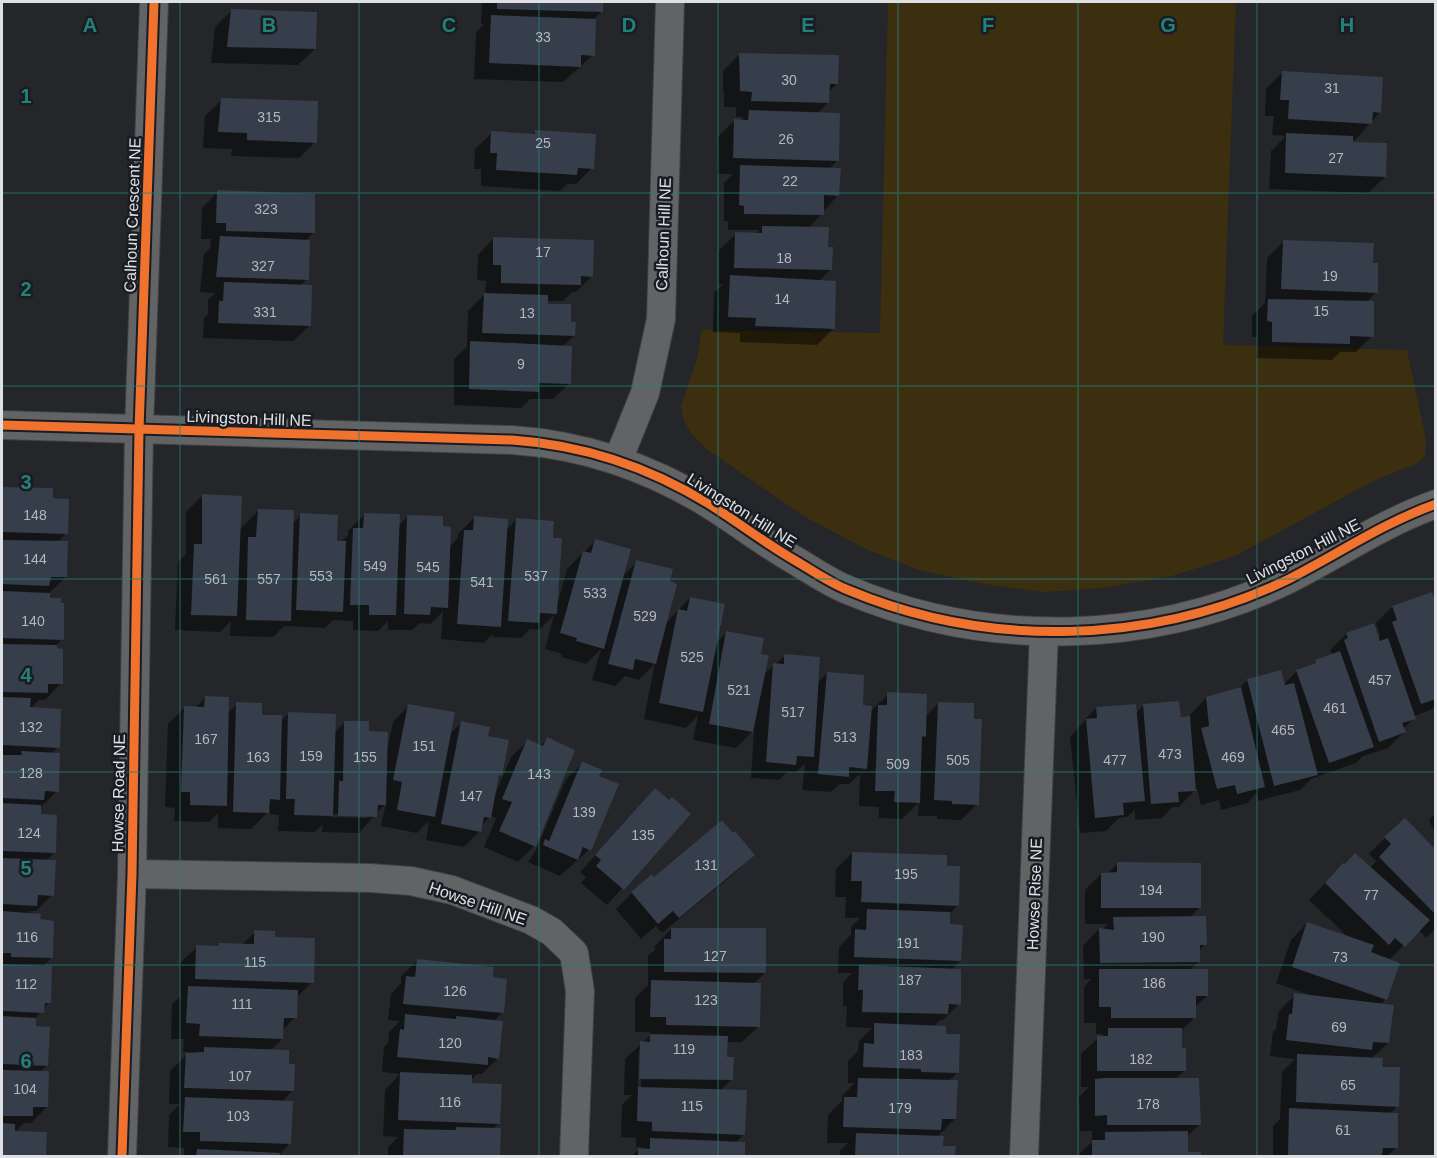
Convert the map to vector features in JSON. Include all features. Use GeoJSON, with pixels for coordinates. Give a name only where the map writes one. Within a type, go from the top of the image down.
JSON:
{"type":"FeatureCollection","features":[{"type":"Feature","properties":{"kind":"street","name":"Calhoun Crescent NE"},"geometry":{"type":"LineString","coordinates":[[139,430],[154,2]]}},
{"type":"Feature","properties":{"kind":"street","name":"Calhoun Hill NE"},"geometry":{"type":"LineString","coordinates":[[618,460],[645,393],[661,319],[670,2]]}},
{"type":"Feature","properties":{"kind":"street","name":"Livingston Hill NE"},"geometry":{"type":"LineString","coordinates":[[2,425],[512,440],[573,448],[640,467],[708,503],[779,551],[847,590],[929,616],[993,627],[1044,632],[1098,630],[1151,624],[1249,596],[1289,579],[1400,518],[1436,504]]}},
{"type":"Feature","properties":{"kind":"street","name":"Howse Road NE"},"geometry":{"type":"LineString","coordinates":[[122,1156],[132,874],[139,430]]}},
{"type":"Feature","properties":{"kind":"street","name":"Howse Rise NE"},"geometry":{"type":"LineString","coordinates":[[1024,1156],[1044,632]]}},
{"type":"Feature","properties":{"kind":"street","name":"Howse Hill NE"},"geometry":{"type":"LineString","coordinates":[[132,874],[370,878],[411,881],[452,890],[531,920],[552,932],[574,953],[580,991],[574,1156]]}},
{"type":"Feature","properties":{"kind":"shaded area"},"geometry":{"type":"Polygon","coordinates":[[[888,2],[1236,2],[1223,345],[1407,350],[1426,440],[1425,456],[1416,464],[1375,480],[1235,556],[1172,576],[1103,588],[1044,592],[984,584],[919,570],[868,550],[805,517],[708,450],[693,436],[684,421],[681,406],[697,358],[702,330],[880,333],[888,2]]]}},
{"type":"Feature","properties":{"kind":"building"},"geometry":{"type":"Polygon","coordinates":[[[497,2],[603,2],[603,12],[497,9],[497,2]]]}},
{"type":"Feature","properties":{"kind":"building"},"geometry":{"type":"Polygon","coordinates":[[[231,9],[317,12],[316,49],[227,47],[231,9]]]}},
{"type":"Feature","properties":{"kind":"building"},"geometry":{"type":"Polygon","coordinates":[[[491,15],[596,19],[595,56],[581,55],[581,67],[489,63],[491,15]]]}},
{"type":"Feature","properties":{"kind":"building"},"geometry":{"type":"Polygon","coordinates":[[[739,53],[839,55],[838,84],[830,84],[829,103],[751,101],[752,92],[740,91],[739,53]]]}},
{"type":"Feature","properties":{"kind":"building"},"geometry":{"type":"Polygon","coordinates":[[[1282,71],[1383,77],[1381,113],[1373,112],[1372,124],[1288,119],[1289,100],[1280,100],[1282,71]]]}},
{"type":"Feature","properties":{"kind":"building"},"geometry":{"type":"Polygon","coordinates":[[[221,98],[318,101],[317,143],[247,140],[247,133],[218,132],[221,98]]]}},
{"type":"Feature","properties":{"kind":"building"},"geometry":{"type":"Polygon","coordinates":[[[749,110],[840,113],[839,161],[733,158],[734,119],[748,120],[749,110]]]}},
{"type":"Feature","properties":{"kind":"building"},"geometry":{"type":"Polygon","coordinates":[[[535,130],[596,134],[594,169],[578,168],[577,175],[496,170],[497,153],[490,153],[491,131],[535,134],[535,130]]]}},
{"type":"Feature","properties":{"kind":"building"},"geometry":{"type":"Polygon","coordinates":[[[1286,133],[1353,136],[1353,142],[1387,143],[1386,177],[1285,173],[1286,133]]]}},
{"type":"Feature","properties":{"kind":"building"},"geometry":{"type":"Polygon","coordinates":[[[740,165],[841,168],[839,196],[824,195],[824,215],[744,214],[744,206],[739,205],[740,165]]]}},
{"type":"Feature","properties":{"kind":"building"},"geometry":{"type":"Polygon","coordinates":[[[217,190],[315,194],[315,233],[226,231],[226,223],[216,223],[217,190]]]}},
{"type":"Feature","properties":{"kind":"building"},"geometry":{"type":"Polygon","coordinates":[[[762,226],[829,227],[828,247],[833,247],[832,270],[734,268],[735,232],[762,233],[762,226]]]}},
{"type":"Feature","properties":{"kind":"building"},"geometry":{"type":"Polygon","coordinates":[[[220,236],[310,240],[309,280],[216,277],[220,236]]]}},
{"type":"Feature","properties":{"kind":"building"},"geometry":{"type":"Polygon","coordinates":[[[493,237],[594,240],[593,277],[581,276],[581,285],[501,283],[501,265],[493,265],[493,237]]]}},
{"type":"Feature","properties":{"kind":"building"},"geometry":{"type":"Polygon","coordinates":[[[1283,240],[1374,243],[1373,263],[1378,263],[1378,293],[1281,289],[1283,240]]]}},
{"type":"Feature","properties":{"kind":"building"},"geometry":{"type":"Polygon","coordinates":[[[730,275],[836,281],[835,329],[755,326],[756,318],[728,317],[730,275]]]}},
{"type":"Feature","properties":{"kind":"building"},"geometry":{"type":"Polygon","coordinates":[[[224,282],[312,285],[311,326],[218,323],[219,301],[223,301],[224,282]]]}},
{"type":"Feature","properties":{"kind":"building"},"geometry":{"type":"Polygon","coordinates":[[[484,293],[548,295],[548,304],[571,304],[571,322],[576,322],[575,336],[482,333],[484,293]]]}},
{"type":"Feature","properties":{"kind":"building"},"geometry":{"type":"Polygon","coordinates":[[[1268,299],[1374,301],[1374,337],[1350,336],[1350,344],[1272,342],[1272,322],[1267,321],[1268,299]]]}},
{"type":"Feature","properties":{"kind":"building"},"geometry":{"type":"Polygon","coordinates":[[[470,341],[572,346],[571,384],[539,383],[539,392],[469,389],[470,341]]]}},
{"type":"Feature","properties":{"kind":"building"},"geometry":{"type":"Polygon","coordinates":[[[2,487],[53,488],[53,498],[69,499],[68,534],[2,532],[2,487]]]}},
{"type":"Feature","properties":{"kind":"building"},"geometry":{"type":"Polygon","coordinates":[[[202,494],[242,496],[237,616],[191,615],[194,544],[202,544],[202,494]]]}},
{"type":"Feature","properties":{"kind":"building"},"geometry":{"type":"Polygon","coordinates":[[[258,509],[294,510],[291,621],[246,620],[248,537],[256,537],[258,509]]]}},
{"type":"Feature","properties":{"kind":"building"},"geometry":{"type":"Polygon","coordinates":[[[300,513],[338,515],[337,541],[346,541],[343,612],[296,610],[300,513]]]}},
{"type":"Feature","properties":{"kind":"building"},"geometry":{"type":"Polygon","coordinates":[[[364,513],[400,514],[396,615],[369,615],[369,605],[350,605],[353,528],[363,528],[364,513]]]}},
{"type":"Feature","properties":{"kind":"building"},"geometry":{"type":"Polygon","coordinates":[[[407,515],[443,516],[443,526],[451,527],[448,608],[431,607],[430,615],[404,614],[407,515]]]}},
{"type":"Feature","properties":{"kind":"building"},"geometry":{"type":"Polygon","coordinates":[[[474,516],[508,519],[501,627],[457,624],[464,530],[473,530],[474,516]]]}},
{"type":"Feature","properties":{"kind":"building"},"geometry":{"type":"Polygon","coordinates":[[[516,518],[554,521],[553,538],[562,538],[557,614],[540,613],[539,623],[508,621],[516,518]]]}},
{"type":"Feature","properties":{"kind":"building"},"geometry":{"type":"Polygon","coordinates":[[[595,539],[631,549],[604,649],[576,641],[577,638],[560,633],[583,551],[591,553],[595,539]]]}},
{"type":"Feature","properties":{"kind":"building"},"geometry":{"type":"Polygon","coordinates":[[[2,540],[68,541],[67,577],[51,577],[49,586],[2,584],[2,540]]]}},
{"type":"Feature","properties":{"kind":"building"},"geometry":{"type":"Polygon","coordinates":[[[636,560],[673,569],[670,581],[677,584],[656,664],[635,659],[633,670],[608,664],[636,560]]]}},
{"type":"Feature","properties":{"kind":"building"},"geometry":{"type":"Polygon","coordinates":[[[2,591],[50,593],[50,598],[61,598],[61,603],[64,603],[64,640],[2,638],[2,591]]]}},
{"type":"Feature","properties":{"kind":"building"},"geometry":{"type":"Polygon","coordinates":[[[1432,592],[1436,602],[1436,699],[1421,704],[1392,622],[1397,620],[1392,606],[1432,592]]]}},
{"type":"Feature","properties":{"kind":"building"},"geometry":{"type":"Polygon","coordinates":[[[690,597],[725,604],[703,712],[659,703],[678,609],[687,611],[690,597]]]}},
{"type":"Feature","properties":{"kind":"building"},"geometry":{"type":"Polygon","coordinates":[[[1374,623],[1380,641],[1388,638],[1416,719],[1402,723],[1406,732],[1379,742],[1344,640],[1348,638],[1346,633],[1374,623]]]}},
{"type":"Feature","properties":{"kind":"building"},"geometry":{"type":"Polygon","coordinates":[[[726,631],[764,638],[761,654],[769,655],[753,732],[709,724],[726,631]]]}},
{"type":"Feature","properties":{"kind":"building"},"geometry":{"type":"Polygon","coordinates":[[[2,644],[57,645],[57,648],[63,649],[63,684],[48,684],[48,693],[2,692],[2,644]]]}},
{"type":"Feature","properties":{"kind":"building"},"geometry":{"type":"Polygon","coordinates":[[[1340,651],[1374,747],[1329,763],[1296,670],[1340,651]]]}},
{"type":"Feature","properties":{"kind":"building"},"geometry":{"type":"Polygon","coordinates":[[[784,654],[820,657],[814,757],[797,756],[796,765],[766,762],[773,663],[784,664],[784,654]]]}},
{"type":"Feature","properties":{"kind":"building"},"geometry":{"type":"Polygon","coordinates":[[[1281,670],[1285,685],[1294,683],[1318,775],[1274,786],[1247,679],[1281,670]]]}},
{"type":"Feature","properties":{"kind":"building"},"geometry":{"type":"Polygon","coordinates":[[[827,672],[864,675],[863,705],[872,706],[867,769],[849,767],[849,777],[818,774],[827,672]]]}},
{"type":"Feature","properties":{"kind":"building"},"geometry":{"type":"Polygon","coordinates":[[[1241,687],[1265,787],[1237,794],[1235,785],[1217,789],[1201,728],[1209,726],[1206,697],[1241,687]]]}},
{"type":"Feature","properties":{"kind":"building"},"geometry":{"type":"Polygon","coordinates":[[[887,692],[927,694],[926,737],[922,736],[920,803],[894,802],[895,791],[875,791],[878,705],[887,705],[887,692]]]}},
{"type":"Feature","properties":{"kind":"building"},"geometry":{"type":"Polygon","coordinates":[[[205,696],[229,697],[227,806],[190,805],[190,792],[181,792],[184,706],[204,707],[205,696]]]}},
{"type":"Feature","properties":{"kind":"building"},"geometry":{"type":"Polygon","coordinates":[[[2,697],[31,698],[30,707],[61,709],[60,748],[2,745],[2,697]]]}},
{"type":"Feature","properties":{"kind":"building"},"geometry":{"type":"Polygon","coordinates":[[[1179,701],[1181,717],[1190,716],[1196,791],[1178,792],[1179,802],[1151,804],[1143,704],[1179,701]]]}},
{"type":"Feature","properties":{"kind":"building"},"geometry":{"type":"Polygon","coordinates":[[[236,702],[262,703],[262,715],[282,715],[280,800],[270,799],[269,813],[233,812],[236,702]]]}},
{"type":"Feature","properties":{"kind":"building"},"geometry":{"type":"Polygon","coordinates":[[[938,702],[974,703],[974,719],[982,719],[979,805],[952,804],[952,801],[934,800],[938,702]]]}},
{"type":"Feature","properties":{"kind":"building"},"geometry":{"type":"Polygon","coordinates":[[[408,704],[455,712],[435,817],[397,810],[402,782],[393,780],[408,704]]]}},
{"type":"Feature","properties":{"kind":"building"},"geometry":{"type":"Polygon","coordinates":[[[1136,704],[1145,801],[1123,803],[1124,815],[1095,818],[1086,719],[1097,718],[1096,707],[1136,704]]]}},
{"type":"Feature","properties":{"kind":"building"},"geometry":{"type":"Polygon","coordinates":[[[288,712],[336,714],[333,816],[294,815],[295,799],[286,799],[288,712]]]}},
{"type":"Feature","properties":{"kind":"building"},"geometry":{"type":"Polygon","coordinates":[[[344,721],[369,721],[369,731],[388,732],[386,805],[378,805],[377,817],[338,816],[339,781],[343,781],[344,721]]]}},
{"type":"Feature","properties":{"kind":"building"},"geometry":{"type":"Polygon","coordinates":[[[461,721],[490,727],[488,736],[509,740],[502,776],[499,775],[491,818],[484,817],[481,832],[441,824],[461,721]]]}},
{"type":"Feature","properties":{"kind":"building"},"geometry":{"type":"Polygon","coordinates":[[[547,737],[575,750],[536,847],[499,831],[512,802],[502,799],[527,739],[543,746],[547,737]]]}},
{"type":"Feature","properties":{"kind":"building"},"geometry":{"type":"Polygon","coordinates":[[[21,751],[60,753],[59,792],[45,791],[44,800],[2,798],[2,755],[22,755],[21,751]]]}},
{"type":"Feature","properties":{"kind":"building"},"geometry":{"type":"Polygon","coordinates":[[[582,761],[602,770],[599,776],[619,784],[591,851],[583,847],[578,860],[543,845],[545,839],[549,841],[582,761]]]}},
{"type":"Feature","properties":{"kind":"building"},"geometry":{"type":"Polygon","coordinates":[[[655,788],[669,800],[672,797],[691,814],[624,890],[596,866],[601,860],[595,855],[655,788]]]}},
{"type":"Feature","properties":{"kind":"building"},"geometry":{"type":"Polygon","coordinates":[[[2,803],[41,805],[41,814],[57,815],[56,853],[2,851],[2,803]]]}},
{"type":"Feature","properties":{"kind":"building"},"geometry":{"type":"Polygon","coordinates":[[[1405,818],[1436,850],[1436,915],[1379,857],[1391,844],[1384,837],[1405,818]]]}},
{"type":"Feature","properties":{"kind":"building"},"geometry":{"type":"Polygon","coordinates":[[[722,820],[733,833],[735,831],[755,855],[679,918],[673,911],[658,924],[631,892],[652,874],[654,877],[722,820]]]}},
{"type":"Feature","properties":{"kind":"building"},"geometry":{"type":"Polygon","coordinates":[[[852,852],[947,855],[947,866],[960,866],[959,906],[861,902],[862,881],[851,881],[852,852]]]}},
{"type":"Feature","properties":{"kind":"building"},"geometry":{"type":"Polygon","coordinates":[[[1355,853],[1430,920],[1405,947],[1395,938],[1389,945],[1325,883],[1355,853]]]}},
{"type":"Feature","properties":{"kind":"building"},"geometry":{"type":"Polygon","coordinates":[[[2,858],[56,860],[54,896],[38,895],[37,906],[2,904],[2,858]]]}},
{"type":"Feature","properties":{"kind":"building"},"geometry":{"type":"Polygon","coordinates":[[[1117,862],[1201,863],[1201,908],[1101,908],[1101,873],[1117,872],[1117,862]]]}},
{"type":"Feature","properties":{"kind":"building"},"geometry":{"type":"Polygon","coordinates":[[[867,909],[950,912],[950,924],[963,925],[961,961],[854,957],[855,929],[866,930],[867,909]]]}},
{"type":"Feature","properties":{"kind":"building"},"geometry":{"type":"Polygon","coordinates":[[[2,911],[41,914],[40,919],[54,921],[53,958],[11,957],[11,953],[2,953],[2,911]]]}},
{"type":"Feature","properties":{"kind":"building"},"geometry":{"type":"Polygon","coordinates":[[[1206,916],[1207,945],[1200,945],[1200,962],[1100,963],[1099,928],[1114,930],[1113,917],[1206,916]]]}},
{"type":"Feature","properties":{"kind":"building"},"geometry":{"type":"Polygon","coordinates":[[[1307,922],[1374,945],[1371,952],[1400,963],[1387,1000],[1292,967],[1307,922]]]}},
{"type":"Feature","properties":{"kind":"building"},"geometry":{"type":"Polygon","coordinates":[[[671,928],[766,928],[766,973],[664,972],[664,939],[671,939],[671,928]]]}},
{"type":"Feature","properties":{"kind":"building"},"geometry":{"type":"Polygon","coordinates":[[[254,930],[275,931],[275,937],[315,938],[314,983],[195,979],[196,945],[254,944],[254,930]]]}},
{"type":"Feature","properties":{"kind":"building"},"geometry":{"type":"Polygon","coordinates":[[[417,959],[494,967],[493,977],[507,979],[504,1013],[403,1004],[406,976],[415,977],[417,959]]]}},
{"type":"Feature","properties":{"kind":"building"},"geometry":{"type":"Polygon","coordinates":[[[2,964],[52,966],[51,1003],[45,1003],[44,1013],[2,1011],[2,964]]]}},
{"type":"Feature","properties":{"kind":"building"},"geometry":{"type":"Polygon","coordinates":[[[859,965],[961,969],[961,1005],[949,1004],[948,1014],[862,1012],[863,990],[858,990],[859,965]]]}},
{"type":"Feature","properties":{"kind":"building"},"geometry":{"type":"Polygon","coordinates":[[[1099,969],[1208,969],[1208,996],[1196,996],[1196,1018],[1111,1018],[1111,1007],[1099,1007],[1099,969]]]}},
{"type":"Feature","properties":{"kind":"building"},"geometry":{"type":"Polygon","coordinates":[[[651,980],[761,983],[760,1027],[666,1025],[666,1017],[650,1017],[651,980]]]}},
{"type":"Feature","properties":{"kind":"building"},"geometry":{"type":"Polygon","coordinates":[[[188,986],[298,990],[297,1018],[284,1018],[283,1039],[199,1036],[200,1024],[186,1023],[188,986]]]}},
{"type":"Feature","properties":{"kind":"building"},"geometry":{"type":"Polygon","coordinates":[[[1294,993],[1394,1005],[1389,1043],[1373,1042],[1372,1050],[1286,1040],[1294,993]]]}},
{"type":"Feature","properties":{"kind":"building"},"geometry":{"type":"Polygon","coordinates":[[[405,1014],[503,1021],[499,1059],[488,1057],[488,1065],[397,1057],[400,1029],[404,1030],[405,1014]]]}},
{"type":"Feature","properties":{"kind":"building"},"geometry":{"type":"Polygon","coordinates":[[[2,1016],[36,1018],[36,1026],[50,1027],[48,1066],[2,1064],[2,1016]]]}},
{"type":"Feature","properties":{"kind":"building"},"geometry":{"type":"Polygon","coordinates":[[[874,1023],[946,1026],[946,1034],[960,1034],[959,1073],[863,1067],[864,1043],[874,1044],[874,1023]]]}},
{"type":"Feature","properties":{"kind":"building"},"geometry":{"type":"Polygon","coordinates":[[[1108,1028],[1182,1028],[1182,1048],[1186,1048],[1186,1071],[1097,1071],[1097,1036],[1108,1036],[1108,1028]]]}},
{"type":"Feature","properties":{"kind":"building"},"geometry":{"type":"Polygon","coordinates":[[[650,1034],[728,1036],[727,1057],[734,1057],[733,1080],[639,1079],[640,1041],[650,1042],[650,1034]]]}},
{"type":"Feature","properties":{"kind":"building"},"geometry":{"type":"Polygon","coordinates":[[[204,1047],[289,1050],[289,1064],[295,1064],[294,1091],[184,1088],[186,1053],[204,1052],[204,1047]]]}},
{"type":"Feature","properties":{"kind":"building"},"geometry":{"type":"Polygon","coordinates":[[[1297,1054],[1383,1058],[1382,1067],[1400,1067],[1399,1107],[1296,1102],[1297,1054]]]}},
{"type":"Feature","properties":{"kind":"building"},"geometry":{"type":"Polygon","coordinates":[[[2,1070],[49,1071],[48,1107],[33,1107],[33,1116],[2,1116],[2,1070]]]}},
{"type":"Feature","properties":{"kind":"building"},"geometry":{"type":"Polygon","coordinates":[[[400,1072],[472,1075],[472,1083],[502,1084],[500,1124],[398,1120],[400,1072]]]}},
{"type":"Feature","properties":{"kind":"building"},"geometry":{"type":"Polygon","coordinates":[[[858,1078],[958,1080],[956,1119],[942,1119],[941,1130],[843,1127],[844,1097],[857,1097],[858,1078]]]}},
{"type":"Feature","properties":{"kind":"building"},"geometry":{"type":"Polygon","coordinates":[[[1199,1078],[1201,1125],[1107,1125],[1107,1115],[1095,1116],[1095,1079],[1199,1078]]]}},
{"type":"Feature","properties":{"kind":"building"},"geometry":{"type":"Polygon","coordinates":[[[638,1087],[747,1090],[745,1135],[652,1131],[652,1122],[637,1121],[638,1087]]]}},
{"type":"Feature","properties":{"kind":"building"},"geometry":{"type":"Polygon","coordinates":[[[185,1097],[293,1101],[291,1144],[200,1141],[200,1132],[183,1132],[185,1097]]]}},
{"type":"Feature","properties":{"kind":"building"},"geometry":{"type":"Polygon","coordinates":[[[1289,1108],[1398,1113],[1398,1148],[1383,1148],[1382,1156],[1288,1155],[1289,1108]]]}},
{"type":"Feature","properties":{"kind":"building"},"geometry":{"type":"Polygon","coordinates":[[[2,1123],[15,1124],[15,1131],[47,1132],[46,1156],[2,1156],[2,1123]]]}},
{"type":"Feature","properties":{"kind":"building"},"geometry":{"type":"Polygon","coordinates":[[[456,1127],[501,1128],[500,1156],[403,1156],[404,1129],[456,1130],[456,1127]]]}},
{"type":"Feature","properties":{"kind":"building"},"geometry":{"type":"Polygon","coordinates":[[[1188,1131],[1188,1152],[1201,1152],[1201,1156],[1092,1156],[1092,1140],[1105,1140],[1105,1132],[1188,1131]]]}},
{"type":"Feature","properties":{"kind":"building"},"geometry":{"type":"Polygon","coordinates":[[[856,1133],[944,1136],[943,1146],[956,1146],[955,1156],[855,1156],[856,1133]]]}},
{"type":"Feature","properties":{"kind":"building"},"geometry":{"type":"Polygon","coordinates":[[[650,1138],[745,1142],[745,1156],[638,1156],[638,1148],[650,1149],[650,1138]]]}},
{"type":"Feature","properties":{"kind":"building"},"geometry":{"type":"Polygon","coordinates":[[[197,1149],[280,1153],[280,1156],[196,1156],[197,1149]]]}},
{"type":"Feature","properties":{"kind":"cycle path"},"geometry":{"type":"LineString","coordinates":[[122,1156],[132,874],[139,430],[154,2]]}},
{"type":"Feature","properties":{"kind":"cycle path"},"geometry":{"type":"LineString","coordinates":[[2,425],[512,440],[590,452],[638,468],[686,491],[785,554],[848,590],[902,609],[957,622],[1013,630],[1070,631],[1127,627],[1182,617],[1237,601],[1289,579],[1379,529],[1436,504]]}}]}
